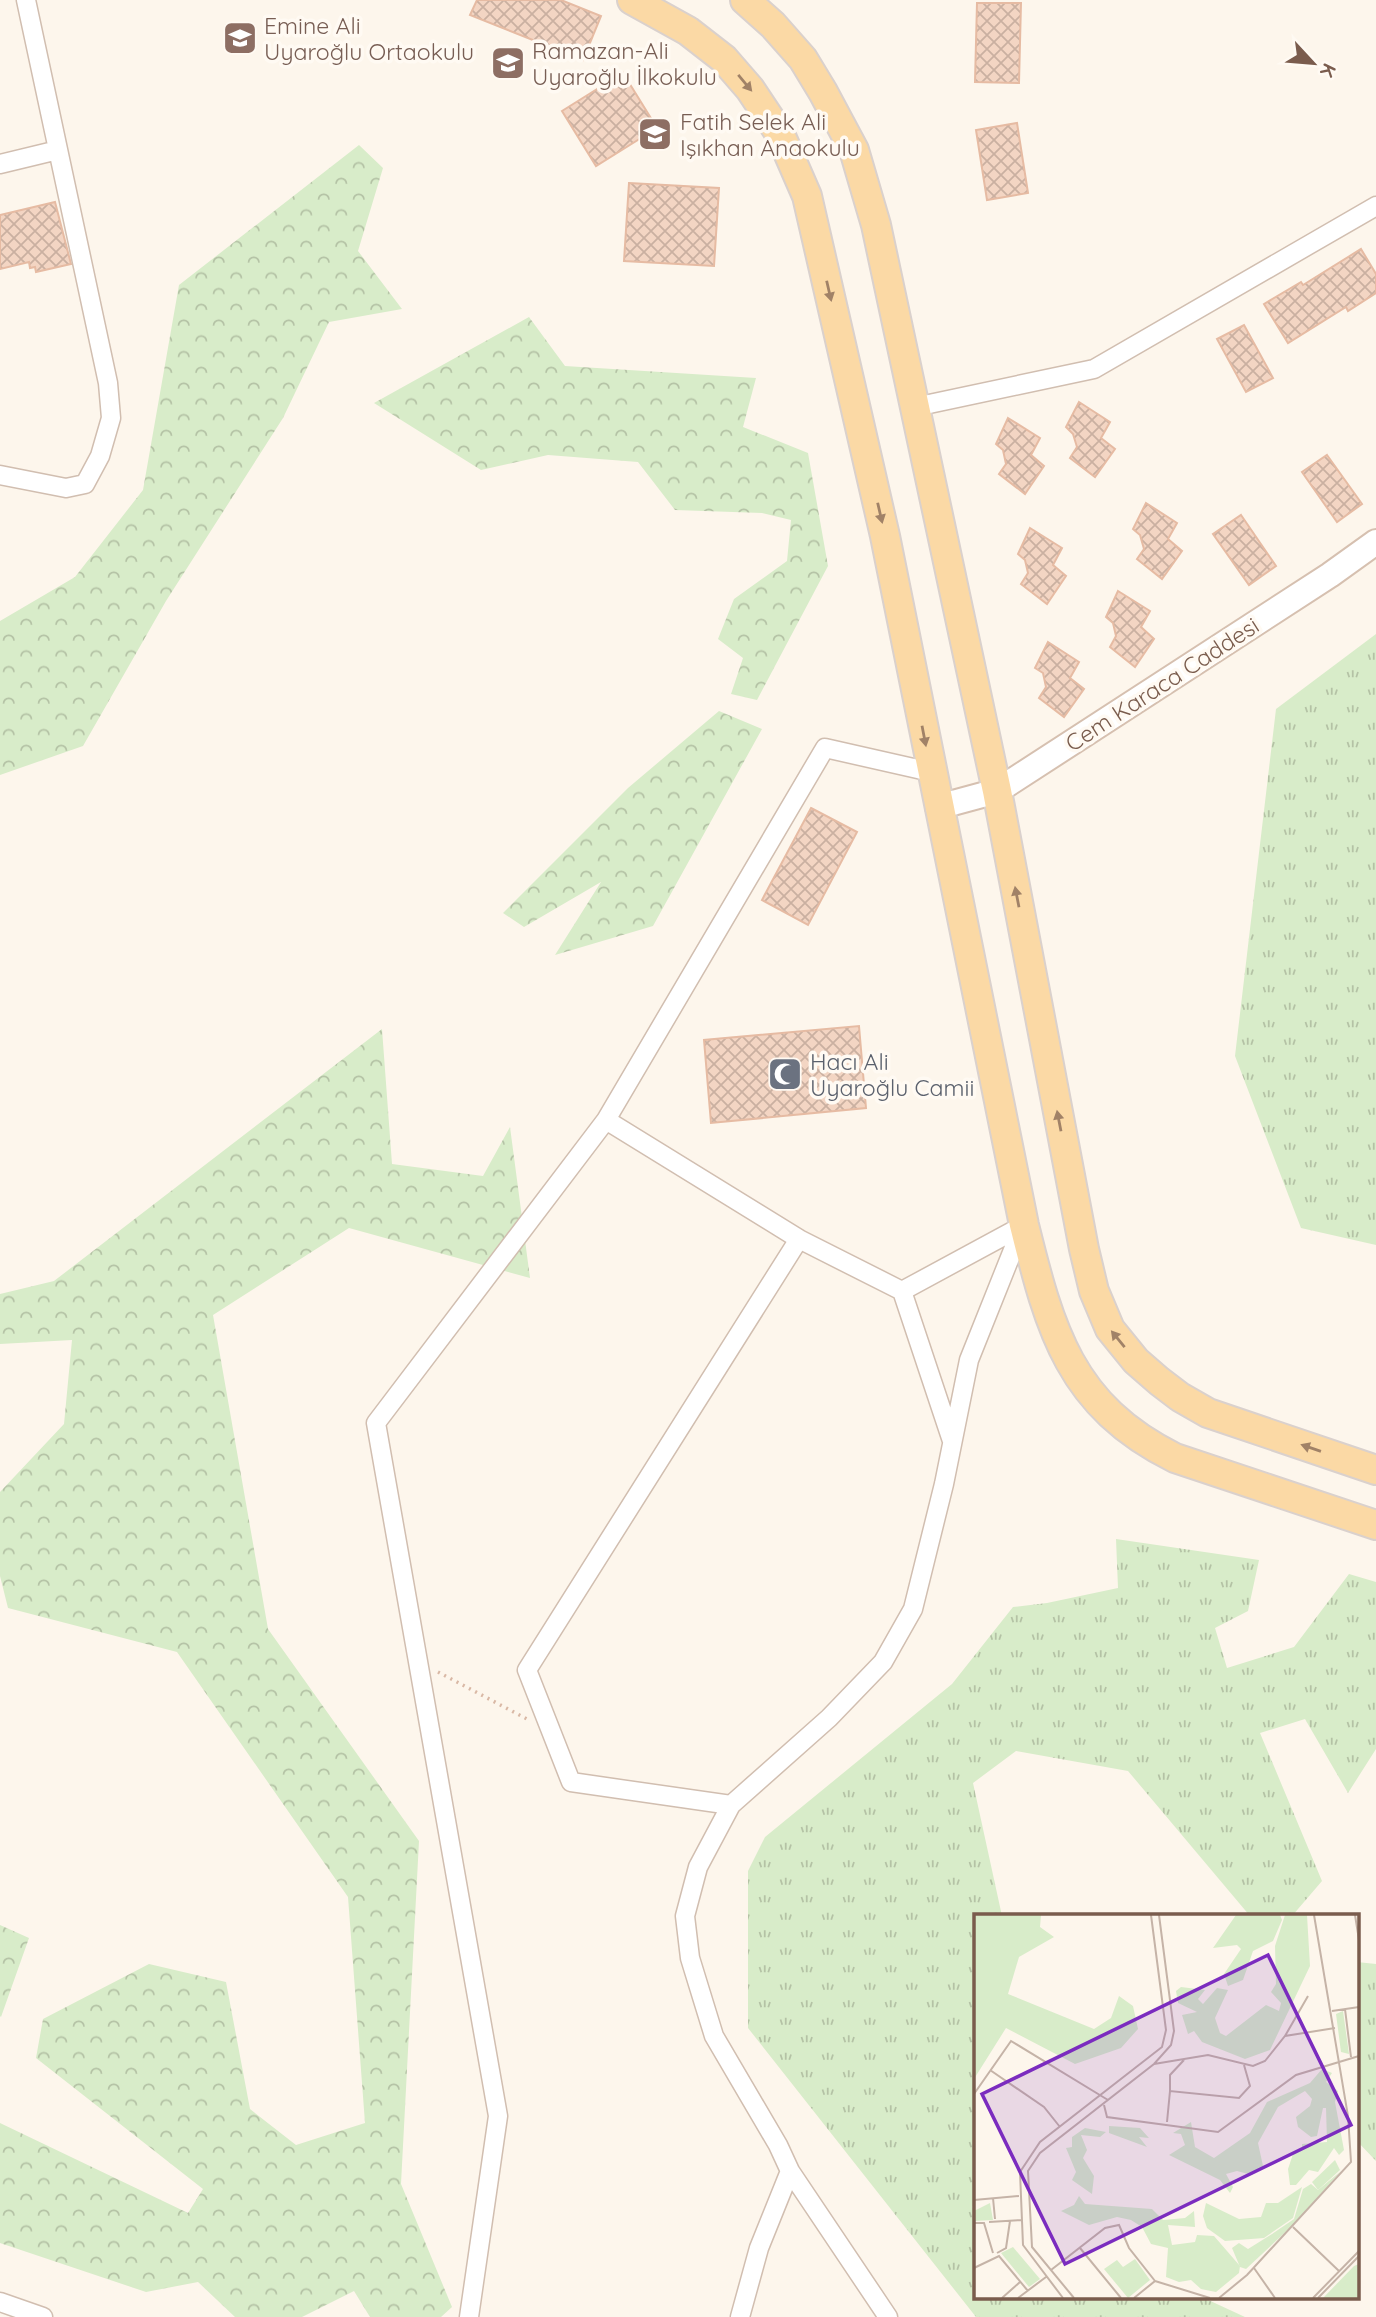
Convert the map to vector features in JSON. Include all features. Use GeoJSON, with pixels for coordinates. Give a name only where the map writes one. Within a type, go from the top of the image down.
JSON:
{"type":"FeatureCollection","features":[{"type":"Feature","properties":{"kind":"main road"},"geometry":{"type":"LineString","coordinates":[[632,0],[688,31],[724,59],[750,89],[780,134],[807,196],[885,536],[1024,1225],[1043,1300],[1073,1370],[1093,1397],[1144,1443],[1175,1458],[1376,1525]]}},
{"type":"Feature","properties":{"kind":"main road"},"geometry":{"type":"LineString","coordinates":[[745,0],[773,25],[803,59],[854,150],[876,225],[997,791],[1084,1250],[1094,1291],[1110,1329],[1136,1361],[1159,1381],[1208,1413],[1376,1470]]}},
{"type":"Feature","properties":{"kind":"street"},"geometry":{"type":"LineString","coordinates":[[0,475],[65,488],[85,484],[100,456],[111,418],[108,383],[26,0]]}},
{"type":"Feature","properties":{"kind":"street"},"geometry":{"type":"LineString","coordinates":[[0,164],[58,150]]}},
{"type":"Feature","properties":{"kind":"street"},"geometry":{"type":"LineString","coordinates":[[915,407],[1094,369],[1376,206]]}},
{"type":"Feature","properties":{"kind":"street","name":"Cem Karaca Caddesi"},"geometry":{"type":"LineString","coordinates":[[938,807],[997,791],[1319,582],[1376,542]]}},
{"type":"Feature","properties":{"kind":"street"},"geometry":{"type":"LineString","coordinates":[[469,2317],[498,2116],[376,1423],[606,1120],[825,748],[931,772]]}},
{"type":"Feature","properties":{"kind":"street"},"geometry":{"type":"LineString","coordinates":[[606,1120],[799,1239],[902,1291],[953,1442]]}},
{"type":"Feature","properties":{"kind":"street"},"geometry":{"type":"LineString","coordinates":[[902,1291],[1024,1225]]}},
{"type":"Feature","properties":{"kind":"street"},"geometry":{"type":"LineString","coordinates":[[888,2317],[790,2171],[779,2145],[715,2036],[690,1958],[685,1916],[698,1867],[731,1805],[829,1718],[883,1662],[913,1609],[953,1442],[969,1360],[1024,1225]]}},
{"type":"Feature","properties":{"kind":"street"},"geometry":{"type":"LineString","coordinates":[[731,1805],[571,1782],[527,1670],[799,1239]]}},
{"type":"Feature","properties":{"kind":"street"},"geometry":{"type":"LineString","coordinates":[[740,2317],[759,2248],[790,2171]]}},
{"type":"Feature","properties":{"kind":"street"},"geometry":{"type":"LineString","coordinates":[[0,2302],[43,2317]]}},
{"type":"Feature","properties":{"kind":"path"},"geometry":{"type":"LineString","coordinates":[[418,1661],[551,1731]]}},
{"type":"Feature","properties":{"kind":"green space"},"geometry":{"type":"Polygon","coordinates":[[[359,145],[383,168],[358,251],[402,309],[329,322],[283,418],[166,601],[83,746],[0,775],[0,621],[75,577],[143,490],[179,285],[359,145]]]}},
{"type":"Feature","properties":{"kind":"green space"},"geometry":{"type":"Polygon","coordinates":[[[529,317],[565,366],[756,378],[743,427],[808,453],[828,566],[757,700],[731,694],[743,658],[718,639],[734,599],[787,561],[791,520],[762,513],[675,510],[638,462],[548,455],[481,470],[374,403],[529,317]]]}},
{"type":"Feature","properties":{"kind":"green space"},"geometry":{"type":"Polygon","coordinates":[[[1376,634],[1376,1245],[1301,1228],[1235,1056],[1276,709],[1376,634]]]}},
{"type":"Feature","properties":{"kind":"green space"},"geometry":{"type":"Polygon","coordinates":[[[719,711],[762,729],[653,926],[555,955],[601,882],[524,927],[503,913],[628,788],[719,711]]]}},
{"type":"Feature","properties":{"kind":"green space"},"geometry":{"type":"Polygon","coordinates":[[[382,1029],[392,1164],[483,1176],[510,1127],[530,1278],[349,1228],[213,1315],[268,1629],[419,1841],[401,2184],[452,2307],[441,2317],[370,2317],[354,2291],[302,2317],[235,2317],[198,2282],[146,2292],[0,2243],[0,2123],[188,2213],[203,2189],[36,2058],[43,2019],[149,1964],[226,1982],[250,2109],[296,2145],[365,2123],[348,1897],[177,1652],[8,1608],[0,1576],[0,1492],[64,1424],[72,1340],[0,1344],[0,1294],[54,1281],[382,1029]]]}},
{"type":"Feature","properties":{"kind":"green space"},"geometry":{"type":"Polygon","coordinates":[[[1116,1539],[1259,1560],[1248,1611],[1215,1628],[1227,1668],[1294,1647],[1349,1574],[1376,1582],[1376,1749],[1348,1793],[1305,1719],[1260,1733],[1322,1881],[1294,1914],[1248,1914],[1128,1771],[1016,1751],[973,1783],[1002,1914],[974,1914],[974,2300],[1208,2300],[1245,2317],[976,2317],[748,2028],[748,1871],[765,1837],[952,1684],[1013,1607],[1047,1603],[1118,1588],[1116,1539]]]}},
{"type":"Feature","properties":{"kind":"green space"},"geometry":{"type":"Polygon","coordinates":[[[0,1925],[29,1938],[1,2017],[0,2016],[0,1925]]]}},
{"type":"Feature","properties":{"kind":"green space"},"geometry":{"type":"Polygon","coordinates":[[[1358,1962],[1376,1964],[1376,2161],[1358,2142],[1358,1962]]]}},
{"type":"Feature","properties":{"kind":"building"},"geometry":{"type":"Polygon","coordinates":[[[477,0],[561,0],[601,16],[583,60],[470,15],[477,0]]]}},
{"type":"Feature","properties":{"kind":"building"},"geometry":{"type":"Polygon","coordinates":[[[977,3],[1021,3],[1019,83],[975,82],[977,3]]]}},
{"type":"Feature","properties":{"kind":"building"},"geometry":{"type":"Polygon","coordinates":[[[623,73],[657,128],[596,166],[562,111],[623,73]]]}},
{"type":"Feature","properties":{"kind":"building"},"geometry":{"type":"Polygon","coordinates":[[[1017,123],[1028,193],[987,200],[976,130],[1017,123]]]}},
{"type":"Feature","properties":{"kind":"building"},"geometry":{"type":"Polygon","coordinates":[[[629,183],[719,188],[714,266],[624,261],[629,183]]]}},
{"type":"Feature","properties":{"kind":"building"},"geometry":{"type":"Polygon","coordinates":[[[55,202],[71,264],[36,272],[35,267],[30,268],[29,262],[0,269],[0,215],[55,202]]]}},
{"type":"Feature","properties":{"kind":"building"},"geometry":{"type":"Polygon","coordinates":[[[1361,249],[1376,274],[1376,293],[1348,311],[1346,307],[1288,343],[1264,304],[1301,282],[1303,285],[1361,249]]]}},
{"type":"Feature","properties":{"kind":"building"},"geometry":{"type":"Polygon","coordinates":[[[1244,325],[1273,378],[1246,392],[1217,339],[1244,325]]]}},
{"type":"Feature","properties":{"kind":"building"},"geometry":{"type":"Polygon","coordinates":[[[1079,402],[1110,422],[1101,438],[1115,449],[1095,477],[1070,458],[1077,447],[1073,434],[1066,427],[1079,402]]]}},
{"type":"Feature","properties":{"kind":"building"},"geometry":{"type":"Polygon","coordinates":[[[1008,418],[1040,438],[1031,455],[1044,466],[1025,494],[999,474],[1006,464],[1003,450],[996,444],[1008,418]]]}},
{"type":"Feature","properties":{"kind":"building"},"geometry":{"type":"Polygon","coordinates":[[[1327,455],[1362,504],[1337,522],[1302,472],[1327,455]]]}},
{"type":"Feature","properties":{"kind":"building"},"geometry":{"type":"Polygon","coordinates":[[[1146,503],[1177,523],[1168,539],[1182,551],[1162,579],[1137,559],[1144,549],[1140,535],[1133,529],[1146,503]]]}},
{"type":"Feature","properties":{"kind":"building"},"geometry":{"type":"Polygon","coordinates":[[[1241,515],[1276,566],[1249,585],[1213,534],[1241,515]]]}},
{"type":"Feature","properties":{"kind":"building"},"geometry":{"type":"Polygon","coordinates":[[[1030,528],[1062,548],[1053,565],[1066,576],[1047,604],[1021,584],[1028,573],[1025,560],[1018,554],[1030,528]]]}},
{"type":"Feature","properties":{"kind":"building"},"geometry":{"type":"Polygon","coordinates":[[[1118,591],[1150,611],[1141,627],[1154,639],[1135,667],[1110,647],[1116,636],[1113,623],[1106,617],[1118,591]]]}},
{"type":"Feature","properties":{"kind":"building"},"geometry":{"type":"Polygon","coordinates":[[[1048,642],[1079,662],[1070,678],[1084,689],[1064,717],[1039,698],[1046,687],[1043,673],[1035,668],[1048,642]]]}},
{"type":"Feature","properties":{"kind":"building"},"geometry":{"type":"Polygon","coordinates":[[[811,808],[857,832],[808,925],[762,900],[811,808]]]}},
{"type":"Feature","properties":{"kind":"building","name":"Hacı Ali Uyaroğlu Camii"},"geometry":{"type":"Polygon","coordinates":[[[859,1026],[866,1108],[711,1123],[704,1040],[859,1026]]]}},
{"type":"Feature","properties":{"kind":"place","name":"Emine Ali Uyaroğlu Ortaokulu"},"geometry":{"type":"Point","coordinates":[240,38]}},
{"type":"Feature","properties":{"kind":"place","name":"Ramazan-Ali Uyaroğlu İlkokulu"},"geometry":{"type":"Point","coordinates":[508,63]}},
{"type":"Feature","properties":{"kind":"place","name":"Fatih Selek Ali Işıkhan Anaokulu"},"geometry":{"type":"Point","coordinates":[655,134]}},
{"type":"Feature","properties":{"kind":"place","name":"Hacı Ali Uyaroğlu Camii"},"geometry":{"type":"Point","coordinates":[785,1074]}}]}
